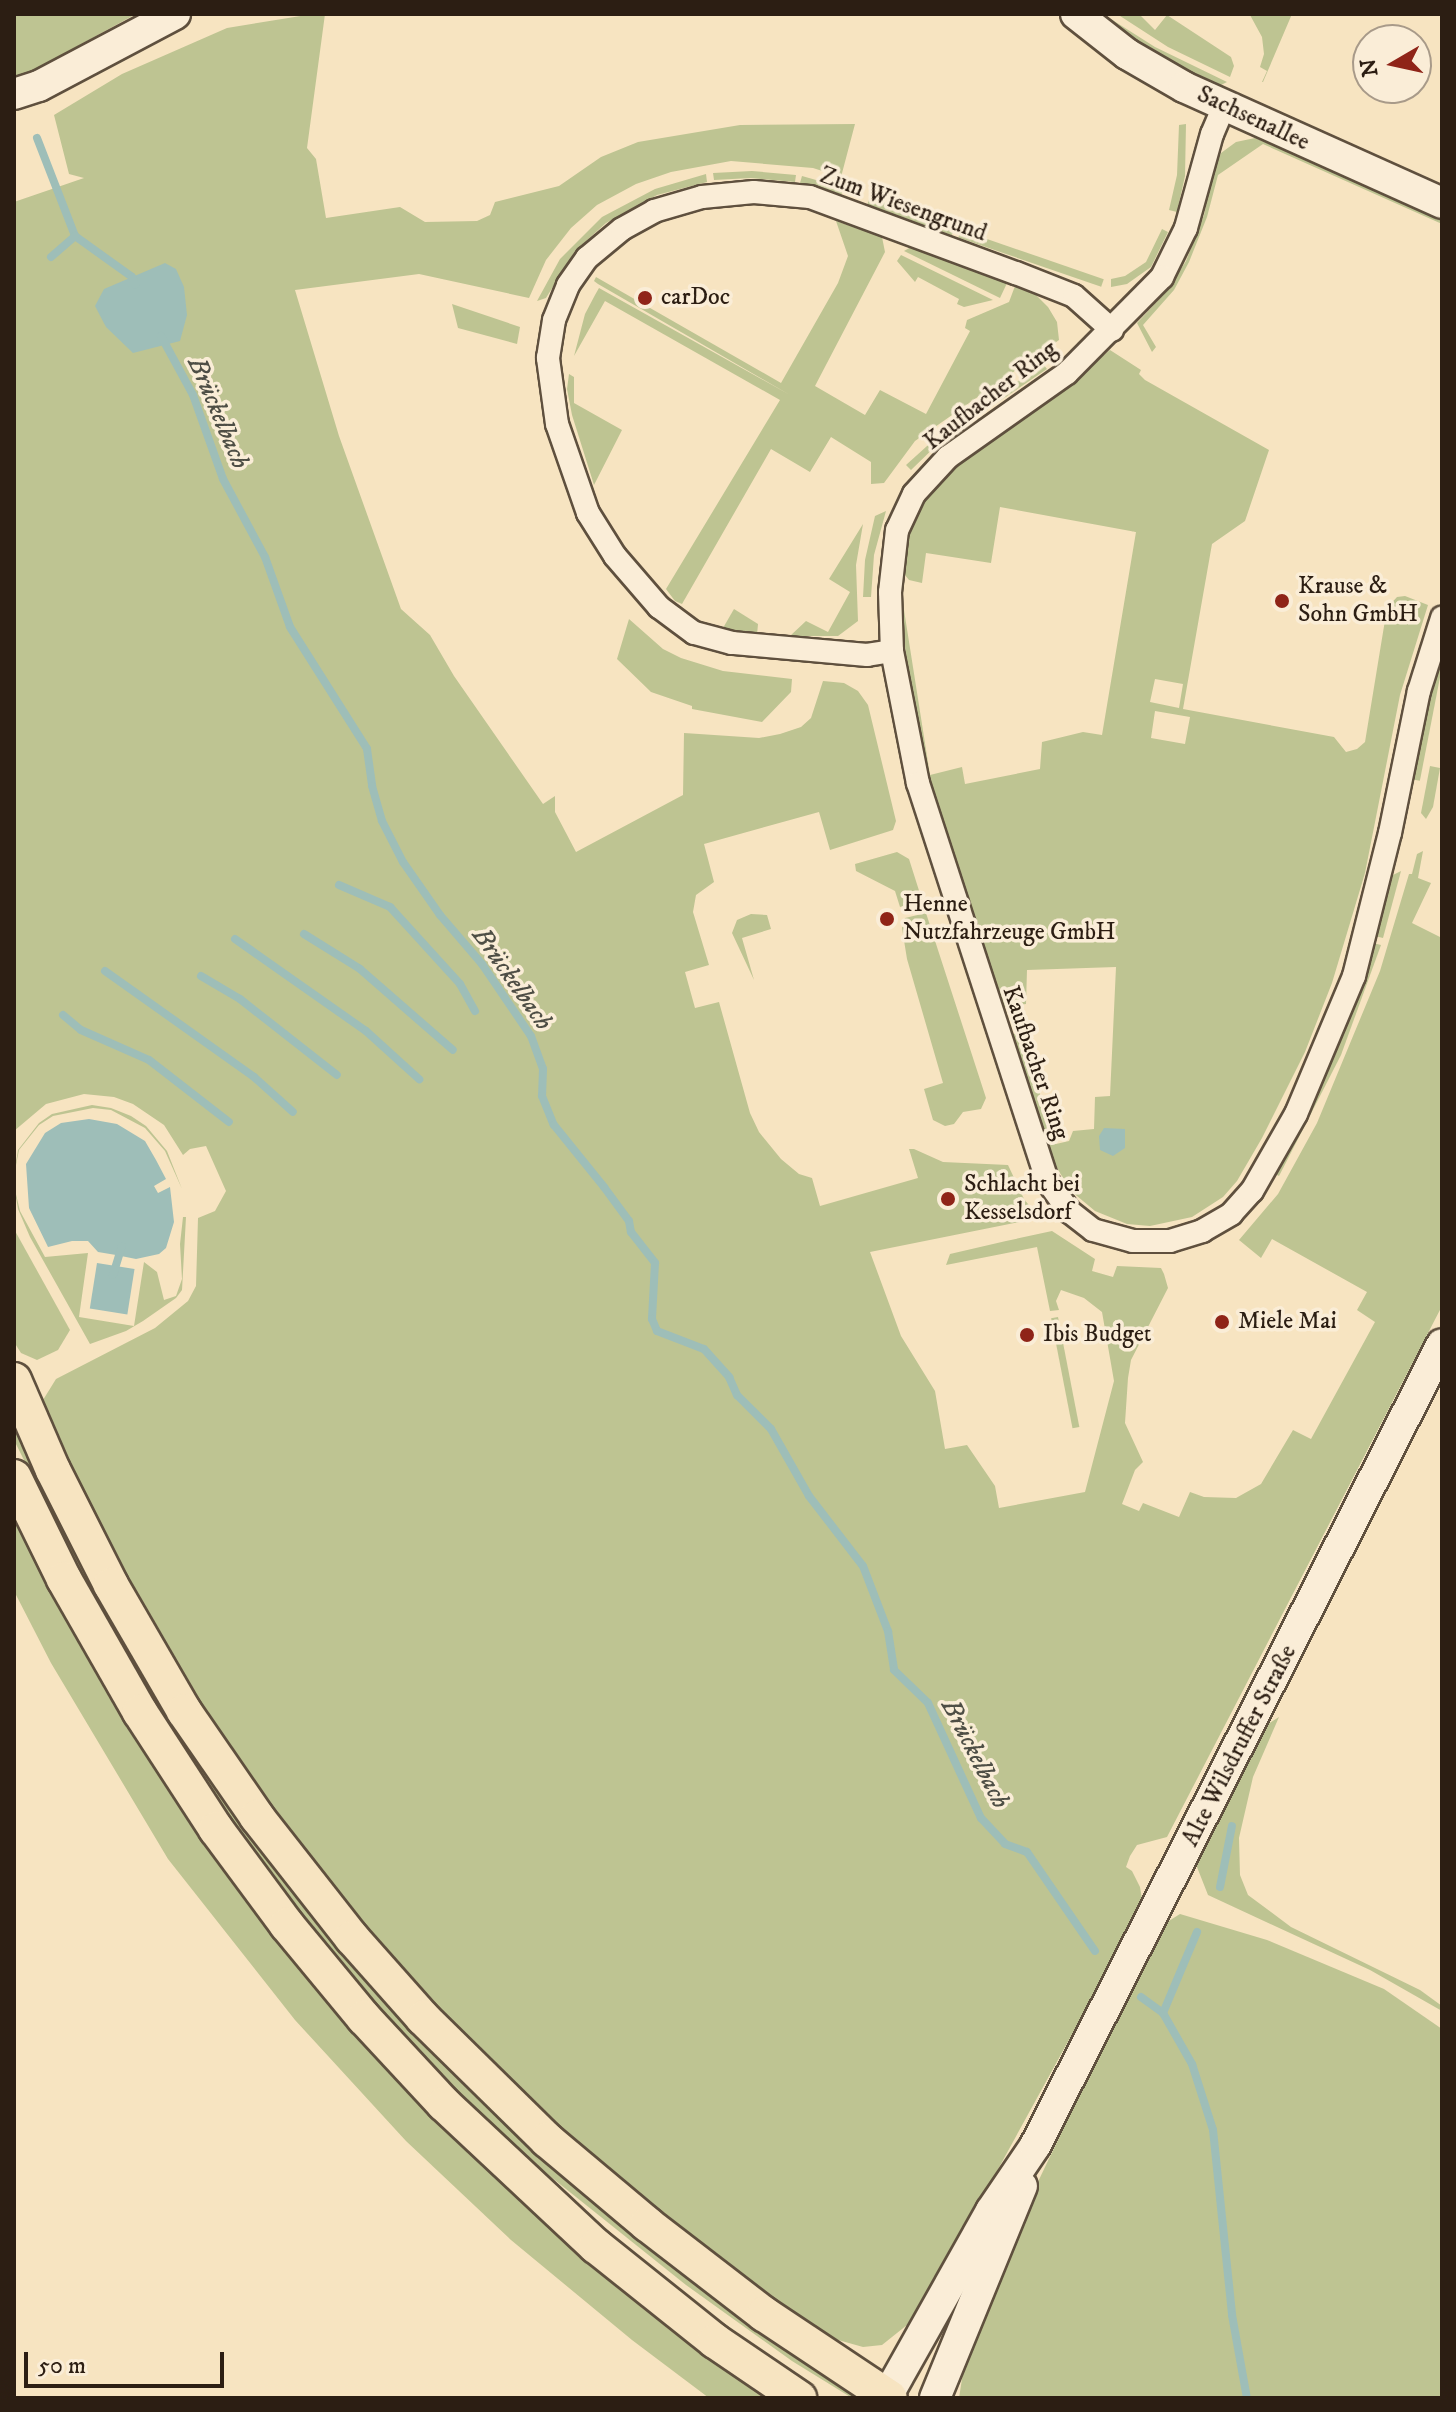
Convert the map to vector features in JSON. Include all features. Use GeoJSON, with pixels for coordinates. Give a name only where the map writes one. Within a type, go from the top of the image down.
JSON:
{"type":"FeatureCollection","features":[{"type":"Feature","properties":{"kind":"main road"},"geometry":{"type":"LineString","coordinates":[[14,1380],[53,1470],[111,1585],[184,1711],[257,1817],[352,1938],[423,2018],[547,2140],[647,2224],[764,2314],[888,2397]]}},
{"type":"Feature","properties":{"kind":"main road"},"geometry":{"type":"LineString","coordinates":[[14,1477],[64,1579],[140,1712],[225,1841],[287,1925],[364,2018],[444,2104],[596,2246],[715,2341],[799,2398]]}},
{"type":"Feature","properties":{"kind":"street"},"geometry":{"type":"LineString","coordinates":[[14,109],[27,90],[175,14]]}},
{"type":"Feature","properties":{"kind":"street","name":"Sachsenallee"},"geometry":{"type":"LineString","coordinates":[[1076,14],[1127,54],[1224,106],[1442,203]]}},
{"type":"Feature","properties":{"kind":"street","name":"Kaufbacher Ring"},"geometry":{"type":"LineString","coordinates":[[1224,106],[1212,134],[1186,228],[1162,277],[1067,373],[948,457],[914,494],[897,530],[890,592],[892,651],[922,795],[1048,1182],[1070,1212],[1093,1230],[1133,1241],[1170,1241],[1202,1231],[1231,1214],[1252,1191],[1296,1114],[1354,976],[1390,833],[1419,691],[1442,618]]}},
{"type":"Feature","properties":{"kind":"street","name":"Zum Wiesengrund"},"geometry":{"type":"LineString","coordinates":[[892,651],[867,655],[732,643],[694,633],[659,607],[615,556],[588,513],[557,424],[548,358],[554,320],[568,285],[587,258],[622,229],[654,211],[702,197],[754,192],[810,197],[1016,273],[1074,296],[1112,330]]}},
{"type":"Feature","properties":{"kind":"street","name":"Alte Wilsdruffer Straße"},"geometry":{"type":"LineString","coordinates":[[888,2397],[991,2211],[1035,2146],[1442,1344]]}},
{"type":"Feature","properties":{"kind":"street","name":"Alte Wilsdruffer Straße"},"geometry":{"type":"LineString","coordinates":[[935,2398],[1010,2219],[1035,2146]]}},
{"type":"Feature","properties":{"kind":"green space"},"geometry":{"type":"Polygon","coordinates":[[[14,14],[136,14],[14,81],[14,14]]]}},
{"type":"Feature","properties":{"kind":"green space"},"geometry":{"type":"Polygon","coordinates":[[[325,14],[307,148],[316,159],[326,218],[400,207],[425,222],[477,221],[490,215],[495,202],[559,186],[601,157],[638,142],[740,125],[855,124],[841,177],[813,168],[731,161],[671,172],[636,184],[597,205],[571,228],[546,260],[529,298],[419,274],[295,290],[339,436],[401,609],[430,635],[454,676],[543,804],[555,796],[555,812],[576,852],[683,795],[684,733],[759,738],[801,727],[811,718],[823,681],[844,683],[858,691],[868,705],[896,821],[893,830],[830,850],[819,812],[704,844],[714,882],[696,895],[693,912],[709,965],[685,972],[695,1008],[719,1002],[750,1113],[759,1132],[781,1159],[799,1174],[812,1178],[820,1206],[918,1178],[909,1149],[943,1162],[1008,1165],[1024,1199],[1039,1218],[870,1252],[901,1336],[935,1391],[945,1449],[967,1445],[995,1486],[999,1508],[1085,1492],[1114,1381],[1102,1312],[1084,1298],[1061,1290],[1056,1301],[1059,1310],[1050,1311],[1037,1247],[946,1265],[950,1254],[1006,1241],[1052,1231],[1095,1259],[1092,1271],[1113,1277],[1117,1266],[1161,1268],[1164,1274],[1168,1288],[1131,1360],[1125,1423],[1143,1462],[1135,1470],[1122,1504],[1139,1511],[1143,1503],[1179,1517],[1190,1492],[1204,1497],[1236,1498],[1261,1484],[1293,1430],[1311,1439],[1375,1322],[1357,1310],[1367,1292],[1272,1239],[1261,1258],[1239,1240],[1278,1194],[1317,1123],[1380,971],[1409,874],[1412,874],[1417,854],[1423,851],[1418,878],[1431,883],[1412,923],[1442,938],[1442,1306],[1167,1837],[1137,1845],[1130,1856],[1126,1867],[1132,1871],[1140,1887],[1143,1905],[975,2211],[907,2325],[882,2345],[863,2347],[824,2336],[693,2241],[627,2188],[489,2062],[387,1956],[271,1811],[214,1729],[138,1604],[43,1413],[43,1400],[56,1379],[155,1328],[188,1301],[196,1286],[198,1218],[215,1211],[226,1191],[206,1146],[190,1149],[183,1155],[164,1125],[133,1104],[114,1097],[84,1094],[46,1104],[14,1131],[14,202],[84,178],[69,174],[54,115],[122,74],[227,28],[325,14]]]}},
{"type":"Feature","properties":{"kind":"green space"},"geometry":{"type":"Polygon","coordinates":[[[1103,14],[1155,47],[1227,82],[1219,86],[1167,60],[1101,17],[1103,14]]]}},
{"type":"Feature","properties":{"kind":"green space"},"geometry":{"type":"Polygon","coordinates":[[[1117,14],[1139,14],[1155,30],[1167,15],[1231,57],[1234,66],[1230,77],[1168,47],[1117,14]]]}},
{"type":"Feature","properties":{"kind":"green space"},"geometry":{"type":"Polygon","coordinates":[[[1292,14],[1263,82],[1262,82],[1267,71],[1260,67],[1264,54],[1262,37],[1250,15],[1292,14]]]}},
{"type":"Feature","properties":{"kind":"green space"},"geometry":{"type":"Polygon","coordinates":[[[1186,124],[1185,176],[1177,212],[1169,210],[1177,175],[1179,125],[1186,124]]]}},
{"type":"Feature","properties":{"kind":"green space"},"geometry":{"type":"Polygon","coordinates":[[[1255,138],[1442,218],[1442,224],[1263,144],[1218,175],[1207,217],[1189,262],[1174,290],[1143,325],[1156,347],[1152,352],[1137,323],[1167,291],[1186,261],[1204,215],[1213,170],[1221,153],[1236,142],[1255,138]]]}},
{"type":"Feature","properties":{"kind":"green space"},"geometry":{"type":"Polygon","coordinates":[[[752,171],[796,175],[795,182],[751,178],[714,180],[713,173],[752,171]]]}},
{"type":"Feature","properties":{"kind":"green space"},"geometry":{"type":"Polygon","coordinates":[[[706,174],[707,182],[657,195],[606,223],[575,251],[546,298],[537,301],[560,259],[602,217],[655,189],[706,174]]]}},
{"type":"Feature","properties":{"kind":"green space"},"geometry":{"type":"Polygon","coordinates":[[[802,176],[843,188],[841,195],[800,183],[802,176]]]}},
{"type":"Feature","properties":{"kind":"green space"},"geometry":{"type":"Polygon","coordinates":[[[870,197],[955,228],[952,235],[867,205],[870,197]]]}},
{"type":"Feature","properties":{"kind":"green space"},"geometry":{"type":"Polygon","coordinates":[[[836,221],[882,237],[885,252],[815,386],[865,415],[880,390],[926,414],[970,331],[965,328],[967,320],[1009,302],[1015,286],[1036,295],[1048,307],[1057,322],[1059,340],[915,441],[884,483],[871,484],[871,462],[831,437],[810,472],[771,449],[682,604],[675,601],[666,589],[780,400],[605,301],[574,356],[585,314],[599,288],[790,395],[594,281],[596,277],[781,383],[838,283],[848,256],[836,221]]]}},
{"type":"Feature","properties":{"kind":"green space"},"geometry":{"type":"Polygon","coordinates":[[[1162,229],[1168,232],[1151,267],[1127,284],[1111,287],[1111,279],[1125,276],[1146,262],[1162,229]]]}},
{"type":"Feature","properties":{"kind":"green space"},"geometry":{"type":"Polygon","coordinates":[[[961,230],[1104,279],[1101,287],[958,238],[961,230]]]}},
{"type":"Feature","properties":{"kind":"green space"},"geometry":{"type":"Polygon","coordinates":[[[911,247],[1007,283],[1000,298],[904,251],[911,247]]]}},
{"type":"Feature","properties":{"kind":"green space"},"geometry":{"type":"Polygon","coordinates":[[[901,255],[993,300],[964,307],[957,304],[959,299],[918,277],[915,282],[897,261],[901,255]]]}},
{"type":"Feature","properties":{"kind":"green space"},"geometry":{"type":"Polygon","coordinates":[[[452,304],[520,327],[517,344],[458,328],[452,304]]]}},
{"type":"Feature","properties":{"kind":"green space"},"geometry":{"type":"Polygon","coordinates":[[[1110,350],[1141,370],[1139,374],[1145,380],[1269,450],[1245,521],[1212,544],[1183,709],[1334,737],[1346,752],[1357,749],[1365,742],[1387,608],[1397,597],[1405,596],[1428,605],[1400,695],[1365,873],[1332,983],[1305,1052],[1262,1138],[1237,1181],[1223,1197],[1192,1217],[1150,1226],[1127,1224],[1095,1211],[1071,1191],[1049,1155],[1010,1033],[1021,1035],[1056,1144],[1069,1141],[1073,1131],[1094,1129],[1095,1097],[1110,1096],[1116,967],[1027,970],[1026,1004],[1001,1007],[923,759],[899,611],[904,610],[930,775],[962,767],[965,784],[1040,769],[1042,742],[1083,732],[1102,735],[1136,532],[1000,507],[991,563],[926,553],[922,583],[909,580],[900,569],[906,533],[927,493],[956,463],[1027,417],[1110,350]],[[1155,679],[1150,702],[1179,708],[1183,684],[1155,679]],[[1155,711],[1151,738],[1185,744],[1190,717],[1155,711]]]}},
{"type":"Feature","properties":{"kind":"green space"},"geometry":{"type":"Polygon","coordinates":[[[1043,364],[1047,369],[941,441],[911,470],[906,465],[937,437],[1043,364]]]}},
{"type":"Feature","properties":{"kind":"green space"},"geometry":{"type":"Polygon","coordinates":[[[569,374],[574,377],[574,403],[622,430],[594,485],[572,415],[567,389],[569,374]]]}},
{"type":"Feature","properties":{"kind":"green space"},"geometry":{"type":"Polygon","coordinates":[[[886,511],[874,555],[871,597],[863,597],[865,560],[875,516],[886,511]]]}},
{"type":"Feature","properties":{"kind":"green space"},"geometry":{"type":"Polygon","coordinates":[[[863,524],[856,565],[858,621],[838,636],[790,636],[806,621],[828,632],[850,592],[829,579],[863,524]]]}},
{"type":"Feature","properties":{"kind":"green space"},"geometry":{"type":"Polygon","coordinates":[[[734,609],[758,624],[757,635],[723,628],[734,609]]]}},
{"type":"Feature","properties":{"kind":"green space"},"geometry":{"type":"Polygon","coordinates":[[[629,619],[663,649],[681,658],[723,671],[792,679],[791,692],[762,722],[692,709],[692,706],[651,692],[617,659],[629,619]]]}},
{"type":"Feature","properties":{"kind":"green space"},"geometry":{"type":"Polygon","coordinates":[[[1433,665],[1442,667],[1420,781],[1411,779],[1433,665]]]}},
{"type":"Feature","properties":{"kind":"green space"},"geometry":{"type":"Polygon","coordinates":[[[1430,766],[1440,768],[1433,807],[1426,819],[1421,813],[1430,766]]]}},
{"type":"Feature","properties":{"kind":"green space"},"geometry":{"type":"Polygon","coordinates":[[[897,852],[909,859],[922,900],[900,907],[895,891],[856,871],[855,864],[897,852]]]}},
{"type":"Feature","properties":{"kind":"green space"},"geometry":{"type":"Polygon","coordinates":[[[1401,871],[1383,938],[1375,936],[1393,875],[1401,871]]]}},
{"type":"Feature","properties":{"kind":"green space"},"geometry":{"type":"Polygon","coordinates":[[[926,913],[986,1098],[981,1109],[963,1112],[954,1124],[945,1126],[933,1120],[924,1089],[943,1083],[907,959],[902,928],[905,918],[926,913]]]}},
{"type":"Feature","properties":{"kind":"green space"},"geometry":{"type":"Polygon","coordinates":[[[751,914],[767,915],[771,929],[742,938],[754,980],[732,933],[737,920],[751,914]]]}},
{"type":"Feature","properties":{"kind":"green space"},"geometry":{"type":"Polygon","coordinates":[[[1373,943],[1381,945],[1341,1055],[1279,1176],[1273,1173],[1373,943]]]}},
{"type":"Feature","properties":{"kind":"green space"},"geometry":{"type":"Polygon","coordinates":[[[92,1105],[111,1108],[146,1126],[167,1151],[182,1189],[165,1151],[145,1128],[111,1110],[93,1108],[53,1116],[39,1125],[19,1150],[14,1175],[18,1150],[39,1123],[52,1114],[92,1105]]]}},
{"type":"Feature","properties":{"kind":"green space"},"geometry":{"type":"Polygon","coordinates":[[[14,1186],[20,1211],[45,1257],[88,1253],[79,1317],[134,1326],[144,1262],[157,1272],[164,1300],[176,1296],[182,1279],[180,1244],[183,1217],[186,1217],[182,1290],[176,1298],[143,1321],[126,1331],[90,1344],[30,1237],[18,1209],[14,1186]]]}},
{"type":"Feature","properties":{"kind":"green space"},"geometry":{"type":"Polygon","coordinates":[[[14,1229],[70,1330],[58,1350],[37,1360],[21,1353],[14,1342],[14,1229]]]}},
{"type":"Feature","properties":{"kind":"green space"},"geometry":{"type":"Polygon","coordinates":[[[1058,1317],[1079,1427],[1072,1428],[1051,1318],[1058,1317]]]}},
{"type":"Feature","properties":{"kind":"green space"},"geometry":{"type":"Polygon","coordinates":[[[14,1420],[306,1906],[854,2393],[852,2398],[792,2361],[686,2285],[541,2169],[457,2093],[357,1984],[298,1912],[182,1751],[103,1619],[14,1440],[14,1420]]]}},
{"type":"Feature","properties":{"kind":"green space"},"geometry":{"type":"Polygon","coordinates":[[[14,1513],[433,2115],[500,2182],[630,2296],[771,2398],[709,2398],[632,2340],[511,2240],[406,2141],[295,2020],[168,1859],[51,1663],[14,1591],[14,1513]]]}},
{"type":"Feature","properties":{"kind":"green space"},"geometry":{"type":"Polygon","coordinates":[[[1279,1717],[1253,1777],[1239,1838],[1240,1875],[1248,1895],[1291,1927],[1420,1990],[1442,2006],[1442,2011],[1370,1970],[1208,1895],[1195,1862],[1265,1726],[1279,1717]]]}},
{"type":"Feature","properties":{"kind":"green space"},"geometry":{"type":"Polygon","coordinates":[[[1180,1914],[1267,1940],[1384,1989],[1442,2029],[1442,2398],[959,2398],[964,2366],[1035,2188],[1146,1956],[1164,1924],[1180,1914]]]}},
{"type":"Feature","properties":{"kind":"water"},"geometry":{"type":"Polygon","coordinates":[[[165,263],[176,269],[184,287],[187,315],[180,341],[133,353],[106,327],[95,306],[104,289],[165,263]]]}},
{"type":"Feature","properties":{"kind":"water"},"geometry":{"type":"Polygon","coordinates":[[[89,1119],[117,1124],[145,1141],[166,1179],[154,1186],[158,1193],[170,1187],[174,1222],[166,1248],[159,1254],[136,1259],[98,1252],[88,1241],[48,1247],[29,1208],[26,1164],[45,1133],[61,1123],[89,1119]]]}},
{"type":"Feature","properties":{"kind":"water"},"geometry":{"type":"Polygon","coordinates":[[[1104,1128],[1125,1129],[1125,1148],[1113,1156],[1100,1150],[1099,1136],[1104,1128]]]}},
{"type":"Feature","properties":{"kind":"water"},"geometry":{"type":"Polygon","coordinates":[[[97,1263],[135,1269],[127,1314],[90,1308],[97,1263]]]}},
{"type":"Feature","properties":{"kind":"waterway","name":"Brückelbach"},"geometry":{"type":"LineString","coordinates":[[37,138],[75,236],[132,277],[135,284]]}},
{"type":"Feature","properties":{"kind":"waterway"},"geometry":{"type":"LineString","coordinates":[[51,257],[75,236]]}},
{"type":"Feature","properties":{"kind":"waterway","name":"Brückelbach"},"geometry":{"type":"LineString","coordinates":[[161,336],[193,395],[223,479],[265,557],[290,627],[367,749],[372,786],[382,821],[403,862],[440,915],[482,964],[531,1036],[543,1069],[542,1096],[554,1125],[629,1221],[631,1232],[655,1263],[652,1319],[657,1331],[704,1349],[729,1377],[737,1395],[771,1429],[809,1496],[863,1566],[888,1631],[894,1670],[928,1703],[981,1818],[1005,1844],[1027,1852],[1095,1951]]}},
{"type":"Feature","properties":{"kind":"waterway"},"geometry":{"type":"LineString","coordinates":[[339,885],[390,907],[460,984],[475,1011]]}},
{"type":"Feature","properties":{"kind":"waterway"},"geometry":{"type":"LineString","coordinates":[[304,934],[360,969],[453,1050]]}},
{"type":"Feature","properties":{"kind":"waterway"},"geometry":{"type":"LineString","coordinates":[[235,939],[366,1031],[419,1079]]}},
{"type":"Feature","properties":{"kind":"waterway"},"geometry":{"type":"LineString","coordinates":[[105,971],[254,1077],[293,1112]]}},
{"type":"Feature","properties":{"kind":"waterway"},"geometry":{"type":"LineString","coordinates":[[201,976],[240,999],[337,1075]]}},
{"type":"Feature","properties":{"kind":"waterway"},"geometry":{"type":"LineString","coordinates":[[63,1015],[81,1030],[149,1060],[229,1122]]}},
{"type":"Feature","properties":{"kind":"waterway"},"geometry":{"type":"LineString","coordinates":[[113,1275],[122,1246]]}},
{"type":"Feature","properties":{"kind":"waterway"},"geometry":{"type":"LineString","coordinates":[[1220,1887],[1232,1826]]}},
{"type":"Feature","properties":{"kind":"waterway"},"geometry":{"type":"LineString","coordinates":[[1163,2013],[1197,1932]]}},
{"type":"Feature","properties":{"kind":"waterway","name":"Brückelbach"},"geometry":{"type":"LineString","coordinates":[[1141,1997],[1163,2013],[1192,2064],[1213,2130],[1232,2315],[1247,2398]]}},
{"type":"Feature","properties":{"kind":"place","name":"carDoc"},"geometry":{"type":"Point","coordinates":[645,298]}},
{"type":"Feature","properties":{"kind":"place","name":"Krause & Sohn GmbH"},"geometry":{"type":"Point","coordinates":[1282,601]}},
{"type":"Feature","properties":{"kind":"place","name":"Henne Nutzfahrzeuge GmbH"},"geometry":{"type":"Point","coordinates":[887,919]}},
{"type":"Feature","properties":{"kind":"place","name":"Schlacht bei Kesselsdorf"},"geometry":{"type":"Point","coordinates":[948,1199]}},
{"type":"Feature","properties":{"kind":"place","name":"Miele Mai"},"geometry":{"type":"Point","coordinates":[1222,1322]}},
{"type":"Feature","properties":{"kind":"place","name":"Ibis Budget"},"geometry":{"type":"Point","coordinates":[1027,1335]}}]}
